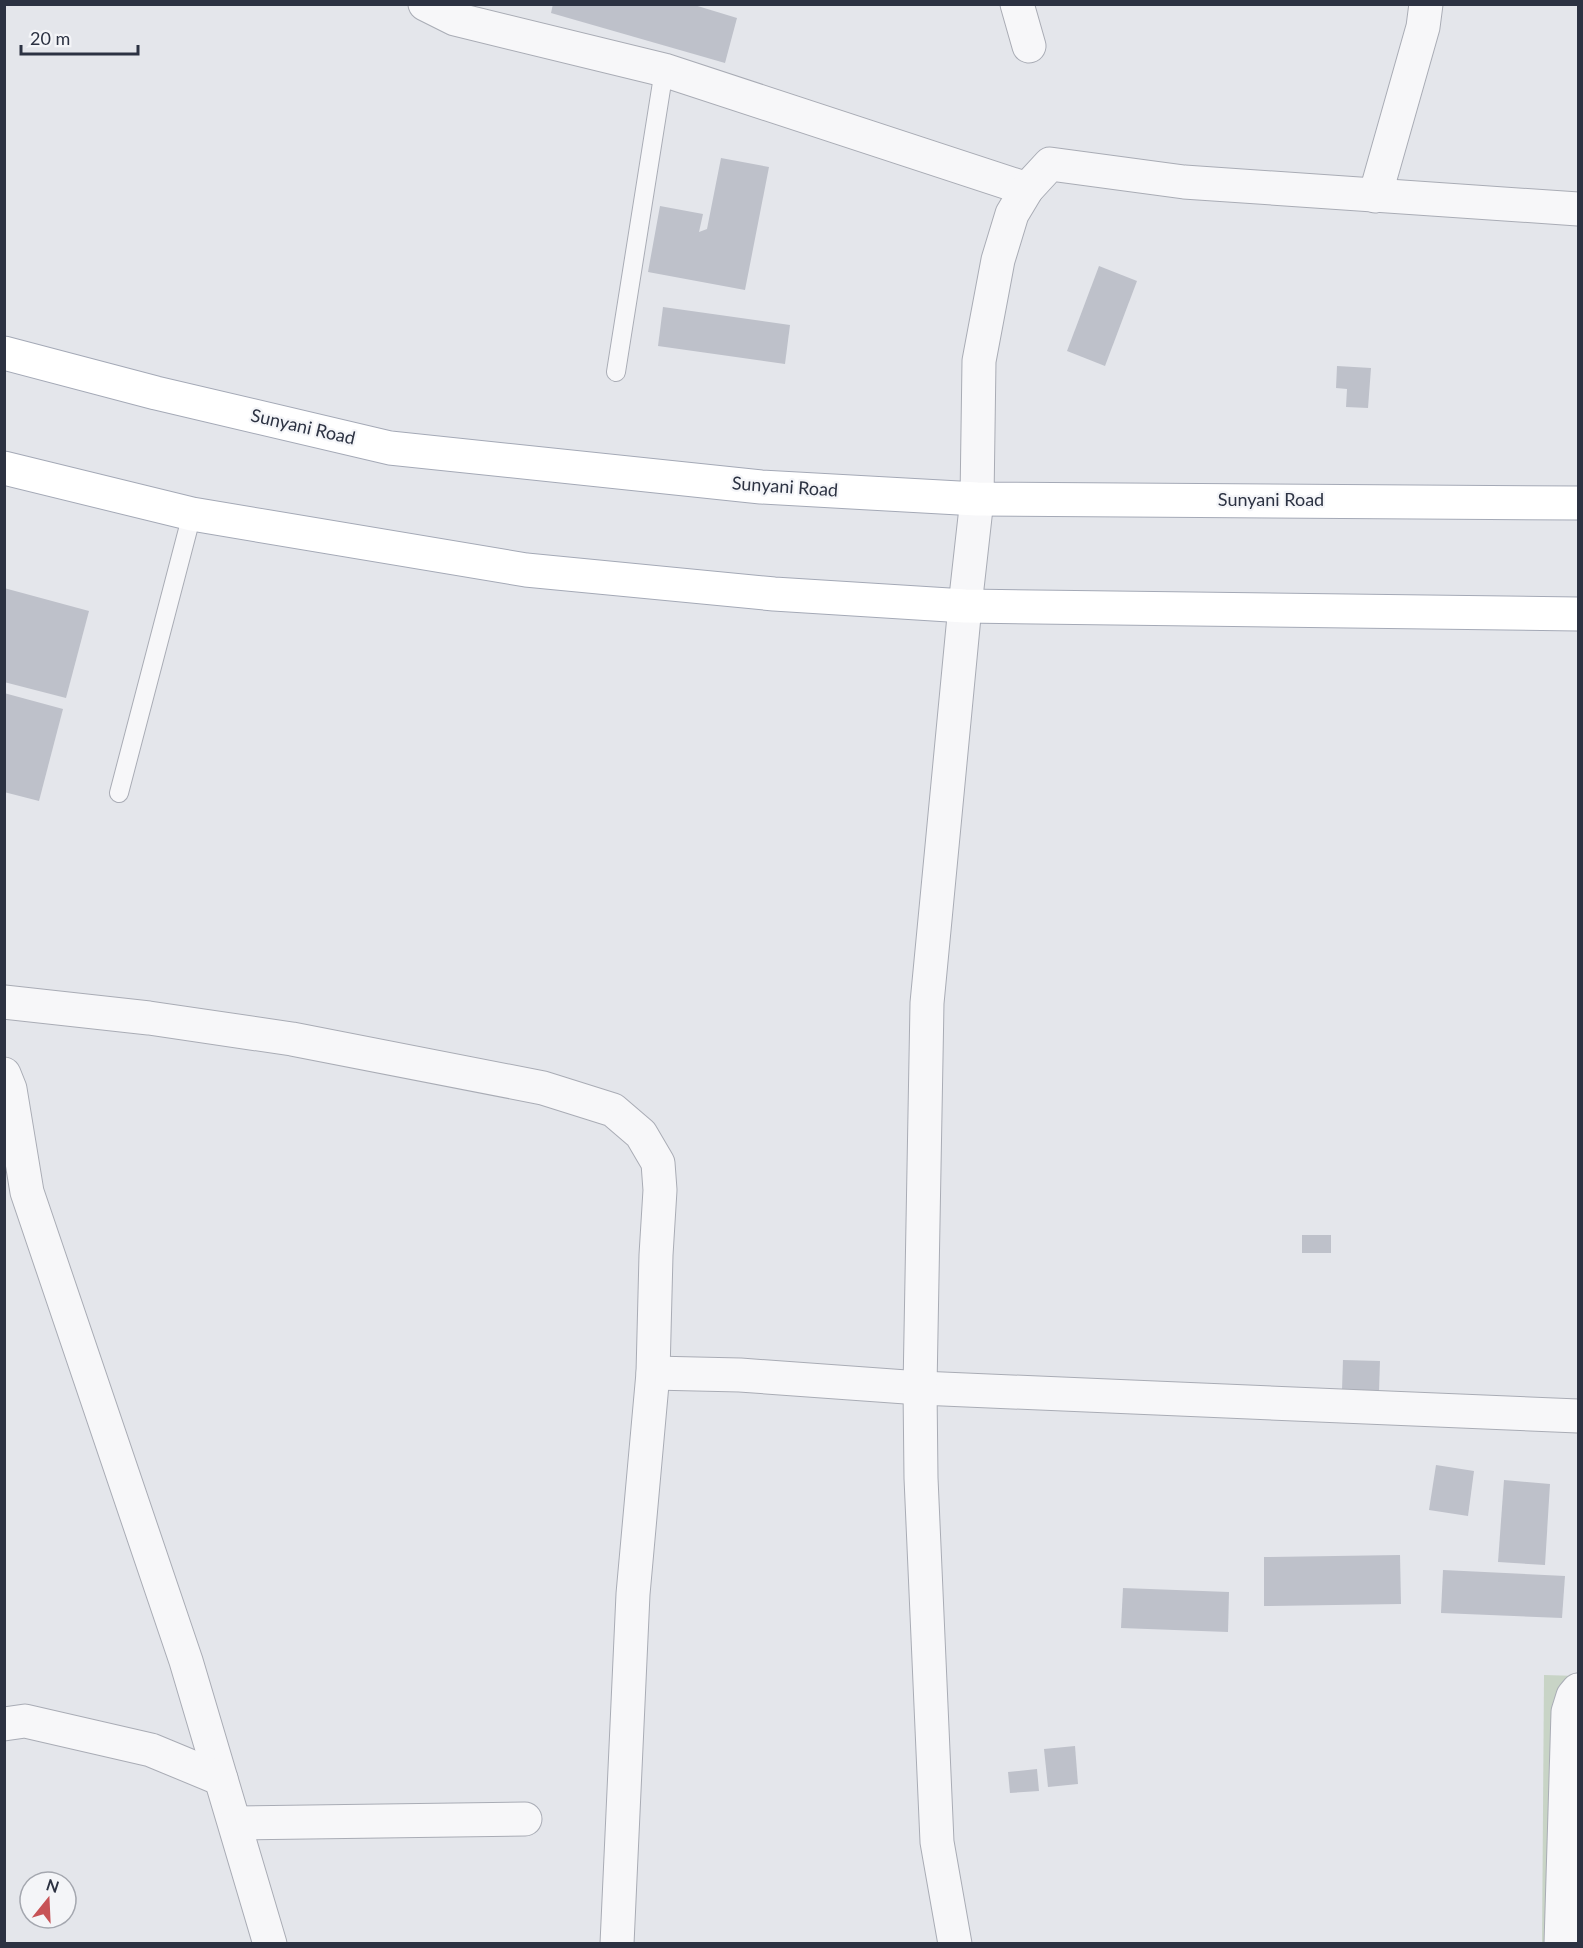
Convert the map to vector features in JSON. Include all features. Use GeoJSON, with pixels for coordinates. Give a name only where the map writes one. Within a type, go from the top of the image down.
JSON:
{"type":"FeatureCollection","features":[{"type":"Feature","properties":{"kind":"main road","name":"Sunyani Road"},"geometry":{"type":"LineString","coordinates":[[4,353],[156,393],[390,448],[761,487],[977,499],[1578,502]]}},
{"type":"Feature","properties":{"kind":"main road"},"geometry":{"type":"LineString","coordinates":[[4,468],[192,514],[526,570],[774,594],[964,606],[1578,614]]}},
{"type":"Feature","properties":{"kind":"street"},"geometry":{"type":"LineString","coordinates":[[425,4],[455,19],[664,70],[1027,189]]}},
{"type":"Feature","properties":{"kind":"street"},"geometry":{"type":"LineString","coordinates":[[1017,4],[1029,46]]}},
{"type":"Feature","properties":{"kind":"street"},"geometry":{"type":"LineString","coordinates":[[1375,196],[1423,27],[1426,4]]}},
{"type":"Feature","properties":{"kind":"street"},"geometry":{"type":"LineString","coordinates":[[955,1944],[936,1842],[921,1478],[920,1388],[927,1003],[964,606],[977,499],[979,361],[998,260],[1012,214],[1027,189],[1050,164],[1184,182],[1578,209]]}},
{"type":"Feature","properties":{"kind":"street"},"geometry":{"type":"LineString","coordinates":[[4,1002],[149,1018],[292,1039],[543,1088],[613,1110],[641,1134],[658,1163],[660,1190],[653,1373],[633,1594],[617,1944]]}},
{"type":"Feature","properties":{"kind":"street"},"geometry":{"type":"LineString","coordinates":[[4,1074],[10,1089],[27,1192],[186,1661],[270,1944]]}},
{"type":"Feature","properties":{"kind":"street"},"geometry":{"type":"LineString","coordinates":[[653,1373],[740,1375],[920,1388],[1578,1416]]}},
{"type":"Feature","properties":{"kind":"street"},"geometry":{"type":"LineString","coordinates":[[1561,1944],[1568,1712],[1573,1696],[1578,1690]]}},
{"type":"Feature","properties":{"kind":"street"},"geometry":{"type":"LineString","coordinates":[[4,1724],[25,1721],[151,1750],[221,1779]]}},
{"type":"Feature","properties":{"kind":"street"},"geometry":{"type":"LineString","coordinates":[[235,1822],[525,1819]]}},
{"type":"Feature","properties":{"kind":"lane"},"geometry":{"type":"LineString","coordinates":[[616,372],[664,70]]}},
{"type":"Feature","properties":{"kind":"lane"},"geometry":{"type":"LineString","coordinates":[[119,793],[192,514]]}},
{"type":"Feature","properties":{"kind":"green space"},"geometry":{"type":"Polygon","coordinates":[[[1544,1675],[1578,1676],[1578,1943],[1542,1944],[1544,1675]]]}},
{"type":"Feature","properties":{"kind":"building"},"geometry":{"type":"Polygon","coordinates":[[[553,4],[691,4],[737,18],[725,63],[551,13],[553,4]]]}},
{"type":"Feature","properties":{"kind":"building"},"geometry":{"type":"Polygon","coordinates":[[[721,158],[769,167],[745,290],[648,272],[660,206],[703,214],[699,232],[707,229],[721,158]]]}},
{"type":"Feature","properties":{"kind":"building"},"geometry":{"type":"Polygon","coordinates":[[[1099,266],[1137,281],[1105,366],[1067,351],[1099,266]]]}},
{"type":"Feature","properties":{"kind":"building"},"geometry":{"type":"Polygon","coordinates":[[[663,307],[790,325],[785,364],[658,346],[663,307]]]}},
{"type":"Feature","properties":{"kind":"building"},"geometry":{"type":"Polygon","coordinates":[[[1337,366],[1371,368],[1368,408],[1346,407],[1347,389],[1336,388],[1337,366]]]}},
{"type":"Feature","properties":{"kind":"building"},"geometry":{"type":"Polygon","coordinates":[[[4,588],[89,611],[66,698],[4,682],[4,588]]]}},
{"type":"Feature","properties":{"kind":"building"},"geometry":{"type":"Polygon","coordinates":[[[4,693],[63,709],[39,801],[4,792],[4,693]]]}},
{"type":"Feature","properties":{"kind":"building"},"geometry":{"type":"Polygon","coordinates":[[[1302,1235],[1331,1235],[1331,1253],[1302,1253],[1302,1235]]]}},
{"type":"Feature","properties":{"kind":"building"},"geometry":{"type":"Polygon","coordinates":[[[1343,1360],[1380,1361],[1379,1391],[1342,1390],[1343,1360]]]}},
{"type":"Feature","properties":{"kind":"building"},"geometry":{"type":"Polygon","coordinates":[[[1436,1465],[1474,1471],[1468,1516],[1429,1510],[1436,1465]]]}},
{"type":"Feature","properties":{"kind":"building"},"geometry":{"type":"Polygon","coordinates":[[[1504,1480],[1550,1484],[1545,1565],[1498,1562],[1504,1480]]]}},
{"type":"Feature","properties":{"kind":"building"},"geometry":{"type":"Polygon","coordinates":[[[1400,1555],[1401,1604],[1264,1606],[1264,1557],[1400,1555]]]}},
{"type":"Feature","properties":{"kind":"building"},"geometry":{"type":"Polygon","coordinates":[[[1443,1570],[1565,1576],[1562,1618],[1441,1613],[1443,1570]]]}},
{"type":"Feature","properties":{"kind":"building"},"geometry":{"type":"Polygon","coordinates":[[[1123,1588],[1229,1592],[1228,1632],[1121,1628],[1123,1588]]]}},
{"type":"Feature","properties":{"kind":"building"},"geometry":{"type":"Polygon","coordinates":[[[1075,1746],[1078,1784],[1048,1787],[1044,1749],[1075,1746]]]}},
{"type":"Feature","properties":{"kind":"building"},"geometry":{"type":"Polygon","coordinates":[[[1037,1769],[1039,1791],[1010,1793],[1008,1772],[1037,1769]]]}}]}
